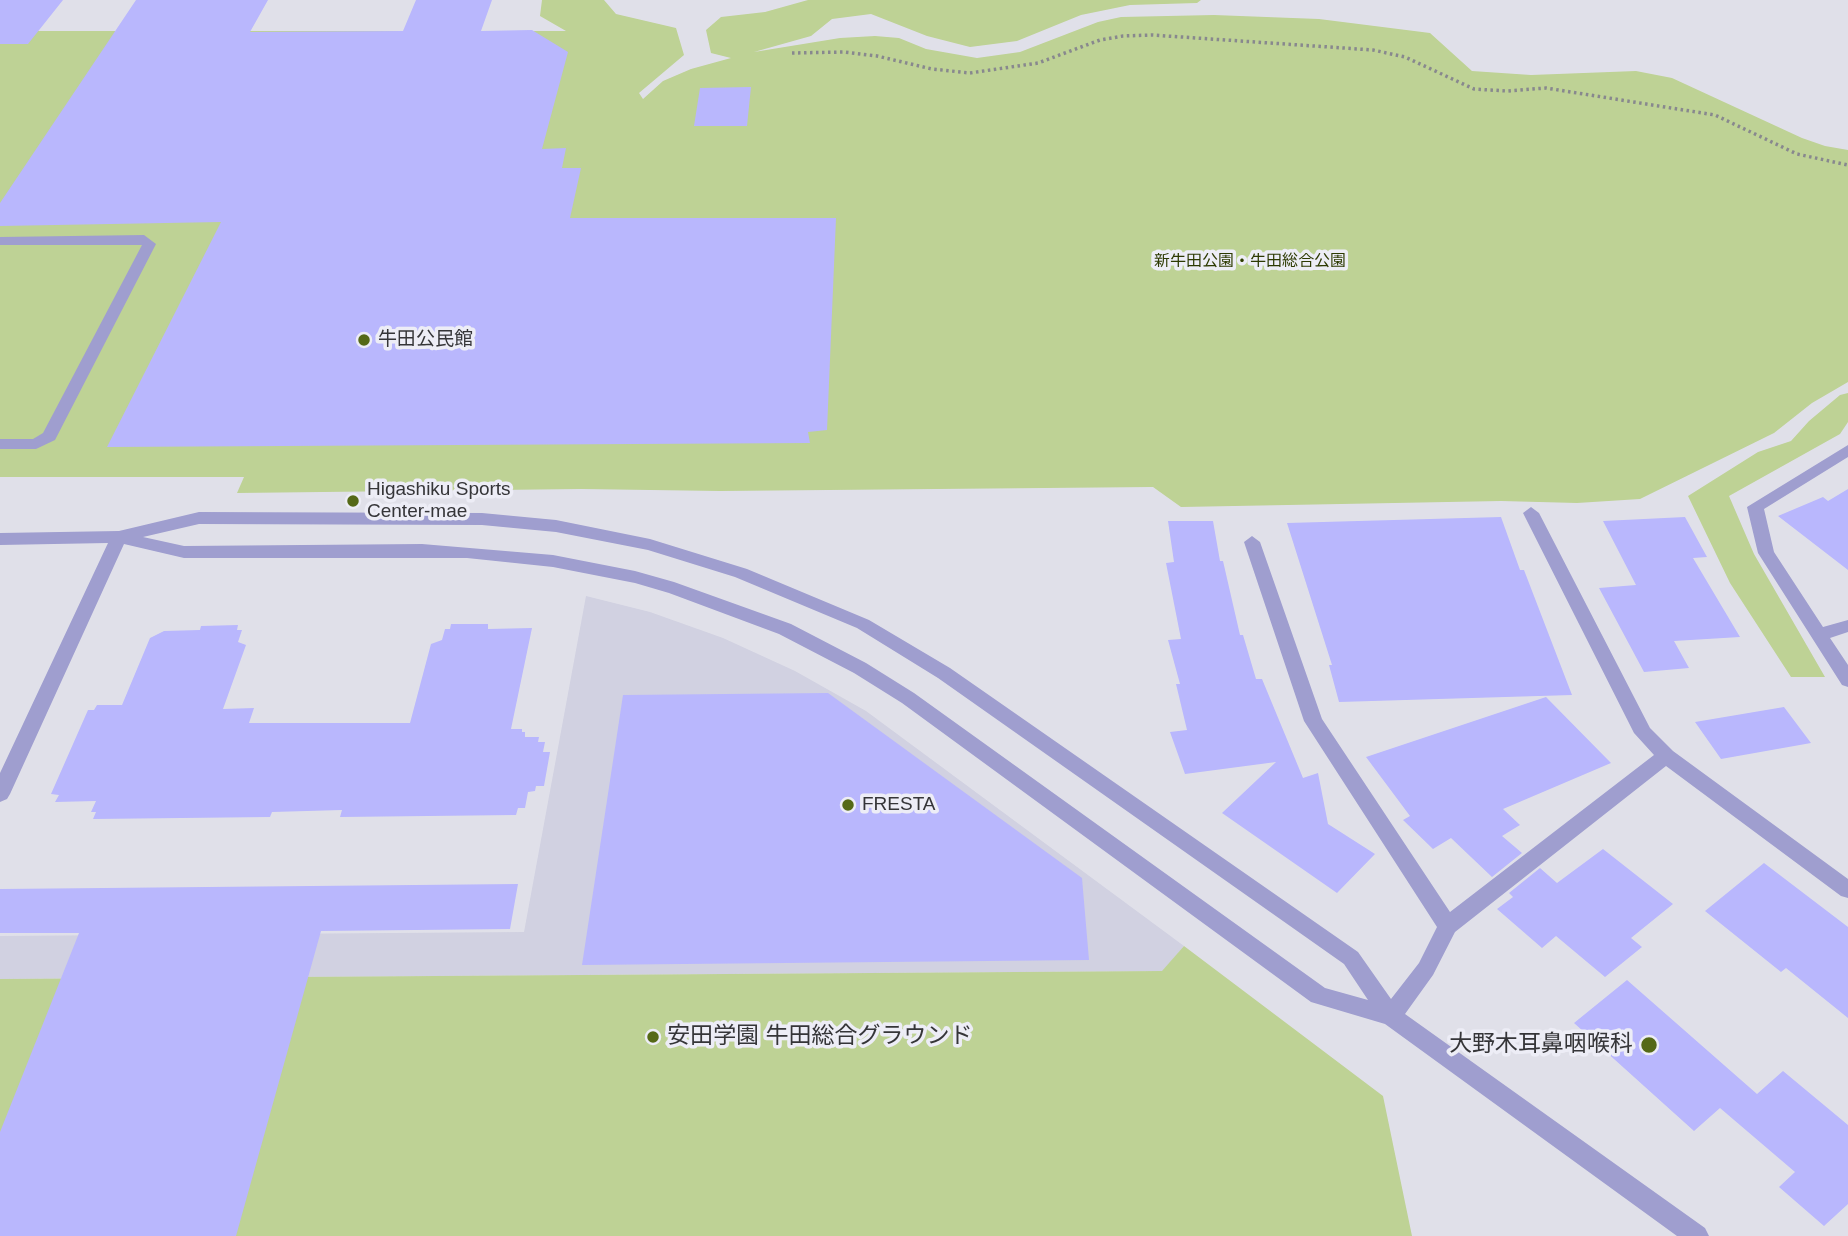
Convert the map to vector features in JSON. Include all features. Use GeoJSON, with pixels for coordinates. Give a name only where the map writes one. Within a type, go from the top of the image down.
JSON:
{"type":"FeatureCollection","features":[{"type":"Feature","properties":{"kind":"street"},"geometry":{"type":"LineString","coordinates":[[0,241],[144,239],[149,244],[49,436],[36,444],[0,444]]}},
{"type":"Feature","properties":{"kind":"street"},"geometry":{"type":"LineString","coordinates":[[1848,450],[1755,507],[1766,553],[1848,680]]}},
{"type":"Feature","properties":{"kind":"street"},"geometry":{"type":"LineString","coordinates":[[1531,513],[1643,733],[1666,756],[1848,890]]}},
{"type":"Feature","properties":{"kind":"street"},"geometry":{"type":"LineString","coordinates":[[0,539],[119,537],[199,518],[482,519],[556,526],[603,534],[751,576],[863,625],[944,673],[1351,958],[1391,1016]]}},
{"type":"Feature","properties":{"kind":"street"},"geometry":{"type":"LineString","coordinates":[[0,794],[119,537]]}},
{"type":"Feature","properties":{"kind":"street"},"geometry":{"type":"LineString","coordinates":[[119,537],[184,552],[422,550],[512,555],[635,577],[748,614],[822,647],[908,698],[1319,995],[1391,1016],[1698,1236]]}},
{"type":"Feature","properties":{"kind":"street"},"geometry":{"type":"LineString","coordinates":[[1252,542],[1313,721],[1448,926]]}},
{"type":"Feature","properties":{"kind":"street"},"geometry":{"type":"LineString","coordinates":[[1819,635],[1848,626]]}},
{"type":"Feature","properties":{"kind":"street"},"geometry":{"type":"LineString","coordinates":[[1391,1016],[1426,969],[1448,926],[1666,756]]}},
{"type":"Feature","properties":{"kind":"path"},"geometry":{"type":"LineString","coordinates":[[792,53],[844,52],[877,56],[932,69],[971,73],[1038,63],[1100,40],[1123,36],[1152,35],[1373,50],[1405,58],[1474,89],[1507,91],[1546,88],[1715,115],[1797,154],[1848,165]]}},
{"type":"Feature","properties":{"kind":"shaded area"},"geometry":{"type":"Polygon","coordinates":[[[586,596],[650,612],[723,638],[795,671],[866,711],[1184,946],[1163,971],[0,979],[0,936],[524,932],[586,596]]]}},
{"type":"Feature","properties":{"kind":"green space","name":"新牛田公園・牛田総合公園"},"geometry":{"type":"Polygon","coordinates":[[[542,0],[604,0],[616,14],[676,28],[684,55],[639,93],[643,99],[663,81],[691,69],[731,58],[711,53],[706,30],[721,17],[765,12],[808,0],[1201,0],[1197,3],[1130,5],[1081,15],[1017,41],[970,47],[927,36],[871,14],[832,19],[811,36],[754,52],[840,38],[875,36],[899,38],[926,49],[977,58],[1020,52],[1098,22],[1121,17],[1214,15],[1319,19],[1430,33],[1472,71],[1531,75],[1636,71],[1672,78],[1802,138],[1848,150],[1848,382],[1812,403],[1774,433],[1640,499],[1577,503],[1501,501],[1181,507],[1153,487],[237,493],[244,477],[0,477],[0,31],[566,31],[540,16],[542,0]]]}},
{"type":"Feature","properties":{"kind":"green space"},"geometry":{"type":"Polygon","coordinates":[[[1848,393],[1848,422],[1840,434],[1729,496],[1754,554],[1825,677],[1791,677],[1730,583],[1688,496],[1758,452],[1791,441],[1809,421],[1840,395],[1848,393]]]}},
{"type":"Feature","properties":{"kind":"green space","name":"安田学園 牛田総合グラウンド"},"geometry":{"type":"Polygon","coordinates":[[[1184,946],[1383,1096],[1412,1236],[0,1236],[0,979],[1162,971],[1184,946]]]}},
{"type":"Feature","properties":{"kind":"building"},"geometry":{"type":"Polygon","coordinates":[[[0,0],[63,0],[28,44],[0,44],[0,0]]]}},
{"type":"Feature","properties":{"kind":"building"},"geometry":{"type":"Polygon","coordinates":[[[136,0],[268,0],[250,32],[403,31],[416,0],[492,0],[481,31],[532,30],[568,52],[542,149],[566,148],[562,168],[581,168],[570,218],[836,218],[827,430],[808,432],[810,443],[107,447],[221,222],[0,226],[0,203],[136,0]]]}},
{"type":"Feature","properties":{"kind":"building"},"geometry":{"type":"Polygon","coordinates":[[[751,87],[747,126],[694,126],[700,88],[751,87]]]}},
{"type":"Feature","properties":{"kind":"building"},"geometry":{"type":"Polygon","coordinates":[[[1848,489],[1848,570],[1778,516],[1823,497],[1828,501],[1848,489]]]}},
{"type":"Feature","properties":{"kind":"building"},"geometry":{"type":"Polygon","coordinates":[[[1501,517],[1572,695],[1339,702],[1329,665],[1332,665],[1287,523],[1501,517]]]}},
{"type":"Feature","properties":{"kind":"building"},"geometry":{"type":"Polygon","coordinates":[[[1685,517],[1707,557],[1693,558],[1740,637],[1674,641],[1689,668],[1644,672],[1599,588],[1636,585],[1603,521],[1685,517]]]}},
{"type":"Feature","properties":{"kind":"building"},"geometry":{"type":"Polygon","coordinates":[[[1168,521],[1213,521],[1220,561],[1223,561],[1240,635],[1243,635],[1256,679],[1262,679],[1303,778],[1318,773],[1328,824],[1375,854],[1337,893],[1222,813],[1276,762],[1185,774],[1170,732],[1187,730],[1176,684],[1180,684],[1168,640],[1181,639],[1166,563],[1174,562],[1168,521]]]}},
{"type":"Feature","properties":{"kind":"building"},"geometry":{"type":"Polygon","coordinates":[[[451,624],[488,624],[488,629],[532,628],[511,729],[522,729],[525,737],[539,737],[538,742],[545,742],[543,752],[550,752],[544,786],[536,786],[535,791],[528,792],[525,808],[518,808],[516,815],[340,817],[342,810],[272,812],[270,817],[93,819],[96,812],[91,812],[96,801],[55,802],[59,795],[51,794],[88,710],[94,710],[97,705],[122,705],[150,638],[164,631],[238,625],[237,630],[242,630],[238,642],[246,645],[223,709],[254,708],[249,723],[410,723],[431,644],[442,640],[445,629],[450,629],[451,624]]]}},
{"type":"Feature","properties":{"kind":"building"},"geometry":{"type":"Polygon","coordinates":[[[828,693],[1082,878],[1089,960],[582,965],[623,695],[828,693]]]}},
{"type":"Feature","properties":{"kind":"building"},"geometry":{"type":"Polygon","coordinates":[[[1546,697],[1611,763],[1503,809],[1520,825],[1502,836],[1522,853],[1492,877],[1451,838],[1433,849],[1403,820],[1410,816],[1366,757],[1546,697]]]}},
{"type":"Feature","properties":{"kind":"building"},"geometry":{"type":"Polygon","coordinates":[[[1784,707],[1811,743],[1721,759],[1695,722],[1784,707]]]}},
{"type":"Feature","properties":{"kind":"building"},"geometry":{"type":"Polygon","coordinates":[[[1603,849],[1673,904],[1631,938],[1642,947],[1605,977],[1556,936],[1542,948],[1497,909],[1513,897],[1509,893],[1540,868],[1557,883],[1603,849]]]}},
{"type":"Feature","properties":{"kind":"building"},"geometry":{"type":"Polygon","coordinates":[[[1764,863],[1848,927],[1848,1018],[1786,968],[1781,972],[1705,911],[1764,863]]]}},
{"type":"Feature","properties":{"kind":"building"},"geometry":{"type":"Polygon","coordinates":[[[518,884],[510,929],[321,931],[236,1236],[0,1236],[0,1132],[79,933],[0,933],[0,889],[518,884]]]}},
{"type":"Feature","properties":{"kind":"building"},"geometry":{"type":"Polygon","coordinates":[[[1627,980],[1757,1094],[1783,1071],[1848,1125],[1848,1204],[1824,1226],[1779,1187],[1795,1172],[1720,1108],[1694,1131],[1574,1023],[1627,980]]]}},
{"type":"Feature","properties":{"kind":"place","name":"牛田公民館"},"geometry":{"type":"Point","coordinates":[364,340]}},
{"type":"Feature","properties":{"kind":"place","name":"Higashiku Sports Center-mae"},"geometry":{"type":"Point","coordinates":[353,501]}},
{"type":"Feature","properties":{"kind":"place","name":"FRESTA"},"geometry":{"type":"Point","coordinates":[848,805]}},
{"type":"Feature","properties":{"kind":"place","name":"安田学園 牛田総合グラウンド"},"geometry":{"type":"Point","coordinates":[653,1037]}},
{"type":"Feature","properties":{"kind":"place","name":"大野木耳鼻咽喉科"},"geometry":{"type":"Point","coordinates":[1649,1045]}}]}
